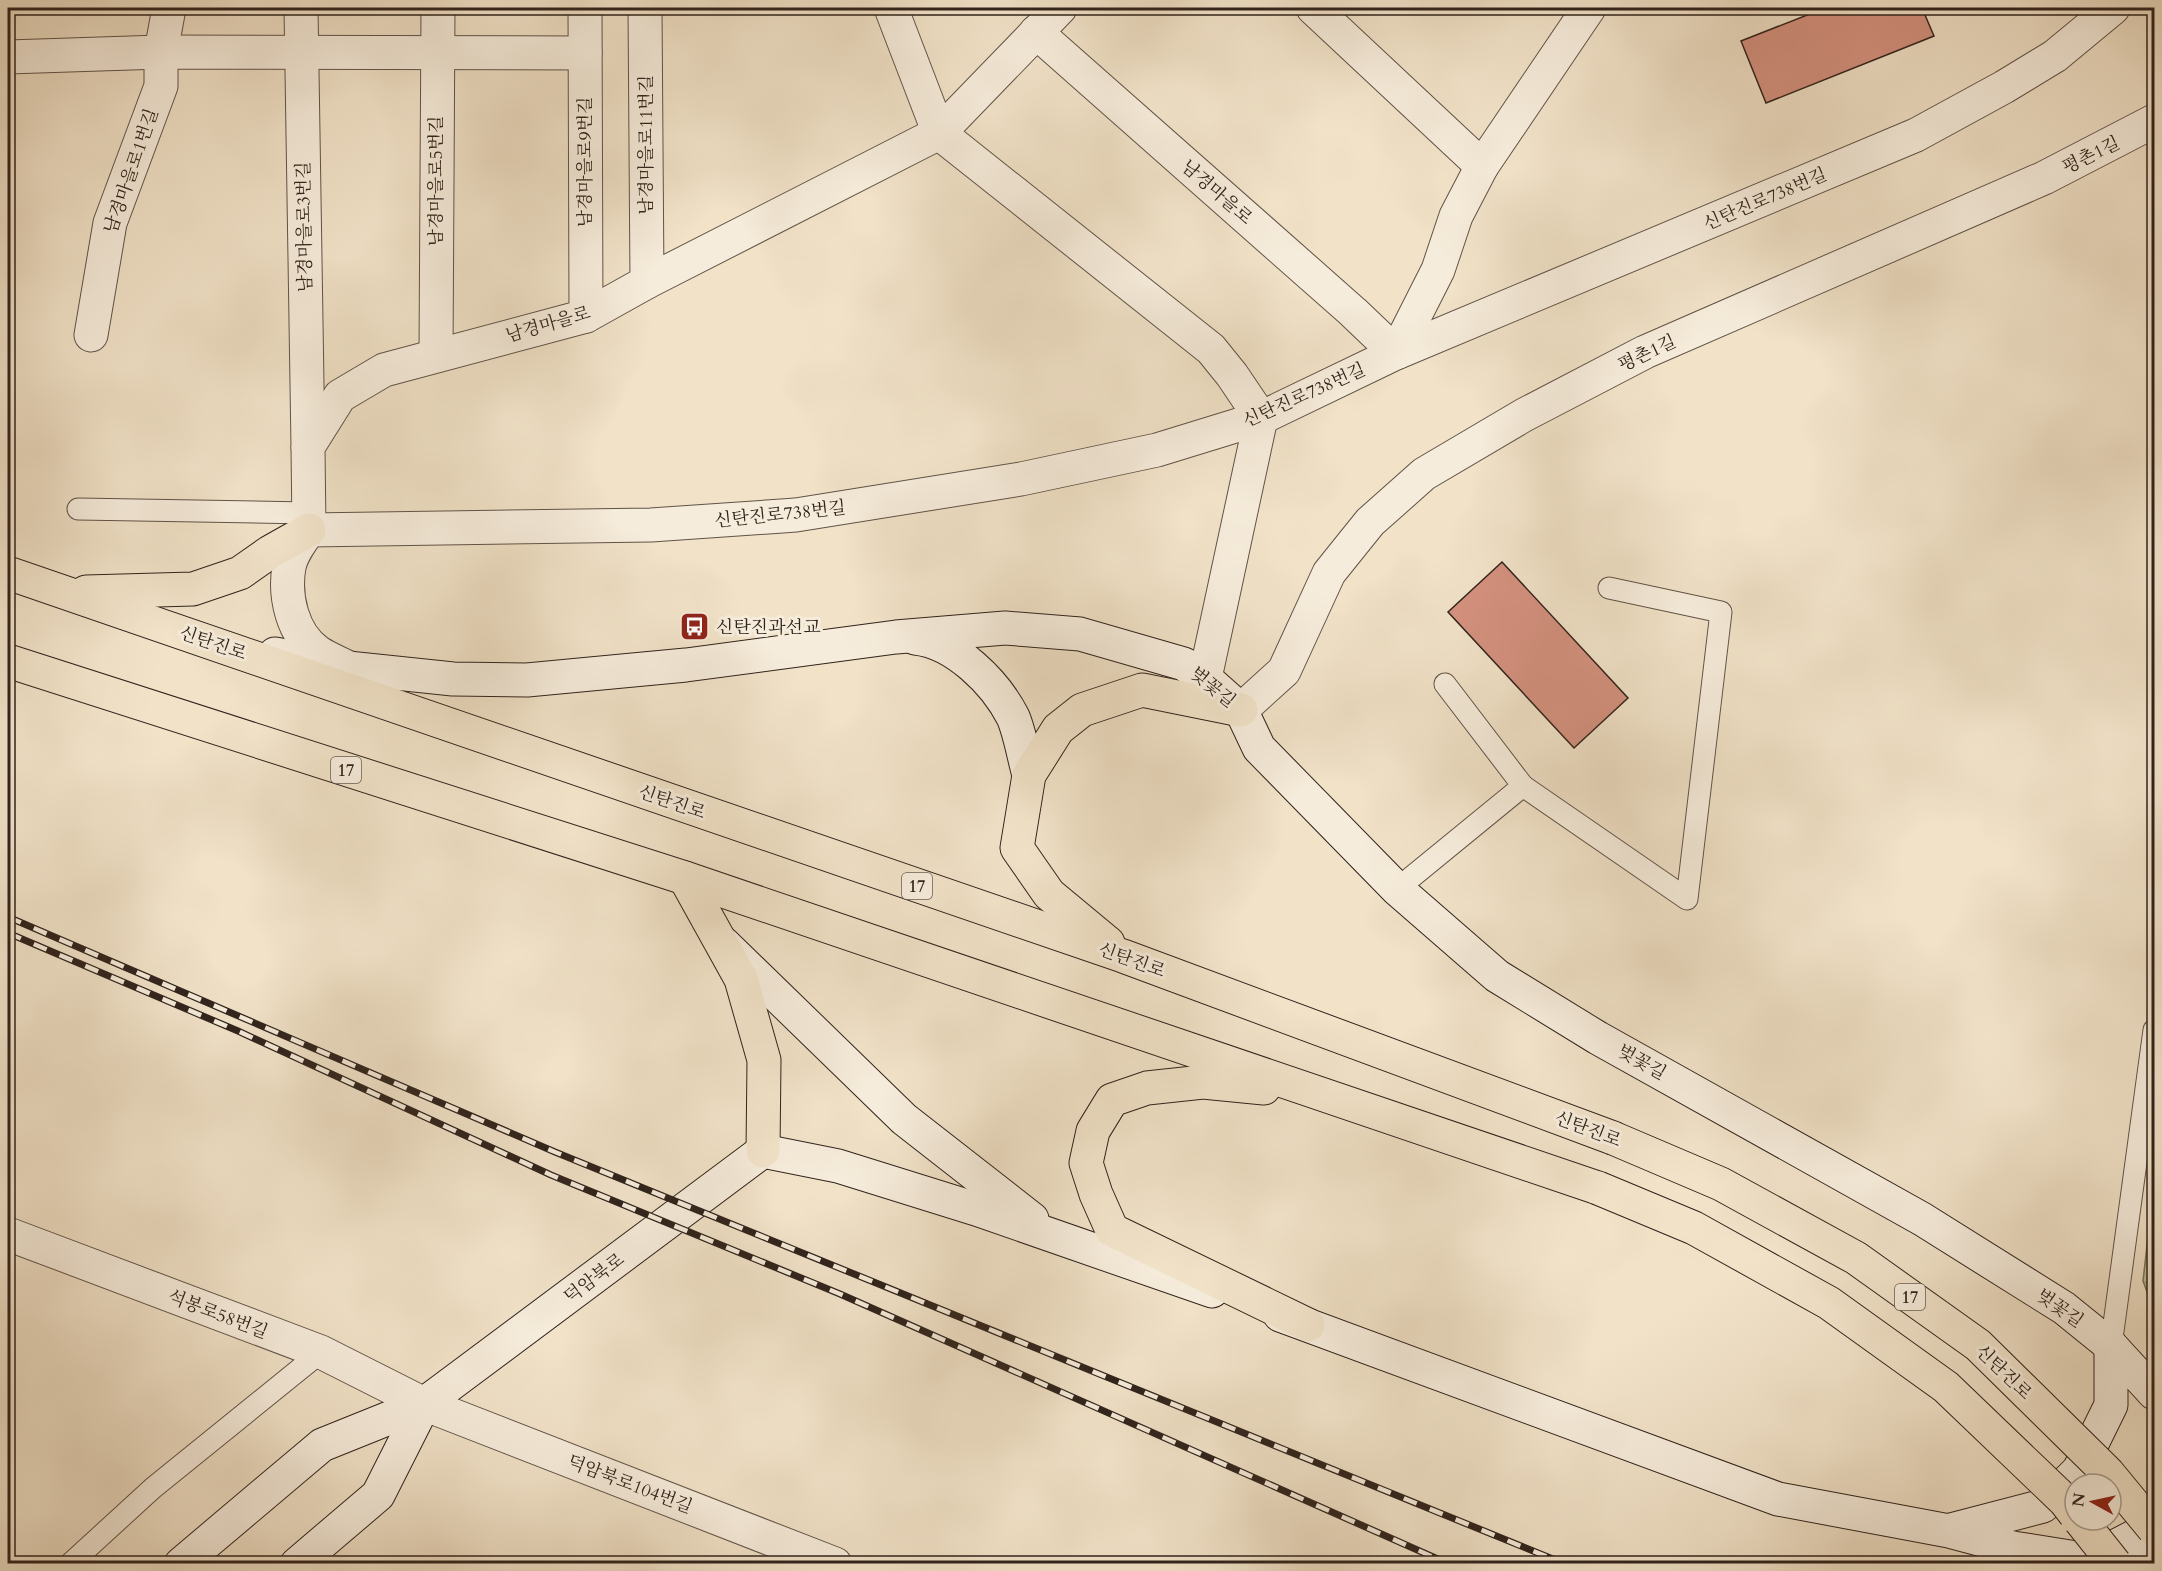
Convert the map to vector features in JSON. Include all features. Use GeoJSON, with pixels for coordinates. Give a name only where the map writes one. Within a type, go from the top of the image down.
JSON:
{"type":"FeatureCollection","features":[{"type":"Feature","properties":{"kind":"main road"},"geometry":{"type":"LineString","coordinates":[[64,592],[193,589],[240,573],[309,521]]}},
{"type":"Feature","properties":{"kind":"main road","name":"신탄진로"},"geometry":{"type":"LineString","coordinates":[[8,573],[1123,956],[1613,1138],[1721,1184],[1856,1258],[1978,1346],[2108,1473],[2154,1529]]}},
{"type":"Feature","properties":{"kind":"main road","name":"17"},"geometry":{"type":"LineString","coordinates":[[8,661],[685,878],[1598,1188],[1694,1228],[1829,1303],[1946,1387],[2063,1499]]}},
{"type":"Feature","properties":{"kind":"main road"},"geometry":{"type":"LineString","coordinates":[[1123,956],[1049,894],[1017,848],[1029,775],[1058,729],[1082,710],[1142,690],[1241,710]]}},
{"type":"Feature","properties":{"kind":"main road"},"geometry":{"type":"LineString","coordinates":[[685,878],[741,979],[764,1060],[763,1151]]}},
{"type":"Feature","properties":{"kind":"main road"},"geometry":{"type":"LineString","coordinates":[[1308,1325],[1112,1230],[1096,1194],[1086,1163],[1093,1131],[1112,1100],[1147,1088],[1203,1082],[1317,1092]]}},
{"type":"Feature","properties":{"kind":"main road"},"geometry":{"type":"LineString","coordinates":[[2086,1532],[2102,1562]]}},
{"type":"Feature","properties":{"kind":"street","name":"남경마을로1번길"},"geometry":{"type":"LineString","coordinates":[[91,335],[110,223],[161,86],[161,52],[170,8]]}},
{"type":"Feature","properties":{"kind":"street","name":"남경마을로3번길"},"geometry":{"type":"LineString","coordinates":[[302,8],[308,447]]}},
{"type":"Feature","properties":{"kind":"street","name":"남경마을로5번길"},"geometry":{"type":"LineString","coordinates":[[436,355],[438,8]]}},
{"type":"Feature","properties":{"kind":"street","name":"남경마을로9번길"},"geometry":{"type":"LineString","coordinates":[[585,8],[586,316]]}},
{"type":"Feature","properties":{"kind":"street","name":"남경마을로11번길"},"geometry":{"type":"LineString","coordinates":[[645,8],[647,282]]}},
{"type":"Feature","properties":{"kind":"street"},"geometry":{"type":"LineString","coordinates":[[217,644],[348,668],[453,679],[527,680],[686,666],[896,637],[1005,628],[1080,634],[1195,671],[1261,417],[1211,349],[939,133],[891,8]]}},
{"type":"Feature","properties":{"kind":"street","name":"남경마을로"},"geometry":{"type":"LineString","coordinates":[[308,447],[340,396],[384,370],[586,316],[647,282],[939,133],[1060,8]]}},
{"type":"Feature","properties":{"kind":"street"},"geometry":{"type":"LineString","coordinates":[[1313,8],[1482,166]]}},
{"type":"Feature","properties":{"kind":"street"},"geometry":{"type":"LineString","coordinates":[[1396,353],[1438,270],[1456,216],[1482,166],[1589,8]]}},
{"type":"Feature","properties":{"kind":"street","name":"신탄진로738번길"},"geometry":{"type":"LineString","coordinates":[[309,521],[651,525],[796,515],[916,497],[1111,461],[1157,450],[1261,417],[1396,353],[1916,135],[2055,56],[2113,8]]}},
{"type":"Feature","properties":{"kind":"street","name":"남경마을로"},"geometry":{"type":"LineString","coordinates":[[1036,33],[1353,312],[1396,353]]}},
{"type":"Feature","properties":{"kind":"street"},"geometry":{"type":"LineString","coordinates":[[8,57],[161,52],[585,53]]}},
{"type":"Feature","properties":{"kind":"street","name":"평촌1길"},"geometry":{"type":"LineString","coordinates":[[1241,710],[1284,671],[1329,573],[1370,522],[1424,474],[1524,415],[1645,352],[2044,178],[2154,121]]}},
{"type":"Feature","properties":{"kind":"street"},"geometry":{"type":"LineString","coordinates":[[308,447],[309,521],[290,566],[288,589],[292,615],[301,634],[316,651],[348,668]]}},
{"type":"Feature","properties":{"kind":"street"},"geometry":{"type":"LineString","coordinates":[[896,637],[924,639],[952,652],[983,674],[1013,717],[1029,775]]}},
{"type":"Feature","properties":{"kind":"street","name":"벚꽃길"},"geometry":{"type":"LineString","coordinates":[[1195,671],[1241,710],[1259,748],[1397,889],[1497,976],[1598,1038],[1922,1219],[2064,1308],[2111,1346],[2154,1394]]}},
{"type":"Feature","properties":{"kind":"street"},"geometry":{"type":"LineString","coordinates":[[718,938],[904,1119],[1055,1237]]}},
{"type":"Feature","properties":{"kind":"street"},"geometry":{"type":"LineString","coordinates":[[763,1151],[838,1166],[976,1209],[1308,1325],[1778,1499],[1949,1531],[2013,1548],[2102,1562],[2154,1562]]}},
{"type":"Feature","properties":{"kind":"street","name":"덕암북로"},"geometry":{"type":"LineString","coordinates":[[181,1563],[322,1445],[424,1404],[763,1151]]}},
{"type":"Feature","properties":{"kind":"street","name":"석봉로58번길"},"geometry":{"type":"LineString","coordinates":[[8,1234],[321,1352],[424,1404]]}},
{"type":"Feature","properties":{"kind":"street"},"geometry":{"type":"LineString","coordinates":[[1949,1531],[2043,1506],[2079,1470],[2111,1405],[2111,1346]]}},
{"type":"Feature","properties":{"kind":"street","name":"덕암북로"},"geometry":{"type":"LineString","coordinates":[[297,1563],[378,1495],[424,1404]]}},
{"type":"Feature","properties":{"kind":"street","name":"덕암북로104번길"},"geometry":{"type":"LineString","coordinates":[[424,1404],[835,1563]]}},
{"type":"Feature","properties":{"kind":"street"},"geometry":{"type":"LineString","coordinates":[[2102,1562],[2139,1534],[2154,1517]]}},
{"type":"Feature","properties":{"kind":"lane"},"geometry":{"type":"LineString","coordinates":[[78,509],[309,521]]}},
{"type":"Feature","properties":{"kind":"lane"},"geometry":{"type":"LineString","coordinates":[[1445,684],[1523,786],[1687,899],[1721,612],[1610,588]]}},
{"type":"Feature","properties":{"kind":"lane"},"geometry":{"type":"LineString","coordinates":[[1397,889],[1523,786]]}},
{"type":"Feature","properties":{"kind":"lane"},"geometry":{"type":"LineString","coordinates":[[2111,1346],[2154,1030]]}},
{"type":"Feature","properties":{"kind":"lane"},"geometry":{"type":"LineString","coordinates":[[70,1563],[153,1488],[321,1352]]}},
{"type":"Feature","properties":{"kind":"green space"},"geometry":{"type":"Polygon","coordinates":[[[2154,1185],[2154,1311],[2143,1281],[2154,1185]]]}},
{"type":"Feature","properties":{"kind":"building"},"geometry":{"type":"Polygon","coordinates":[[[1825,8],[1922,8],[1934,36],[1766,103],[1741,41],[1825,8]]]}},
{"type":"Feature","properties":{"kind":"building"},"geometry":{"type":"Polygon","coordinates":[[[1502,562],[1628,698],[1574,748],[1448,612],[1502,562]]]}},
{"type":"Feature","properties":{"kind":"railway"},"geometry":{"type":"LineString","coordinates":[[8,917],[555,1152],[1565,1564]]}},
{"type":"Feature","properties":{"kind":"railway"},"geometry":{"type":"LineString","coordinates":[[8,933],[238,1031],[551,1175],[840,1294],[1449,1564]]}},
{"type":"Feature","properties":{"kind":"place","name":"신탄진과선교"},"geometry":{"type":"Point","coordinates":[695,627]}}]}
